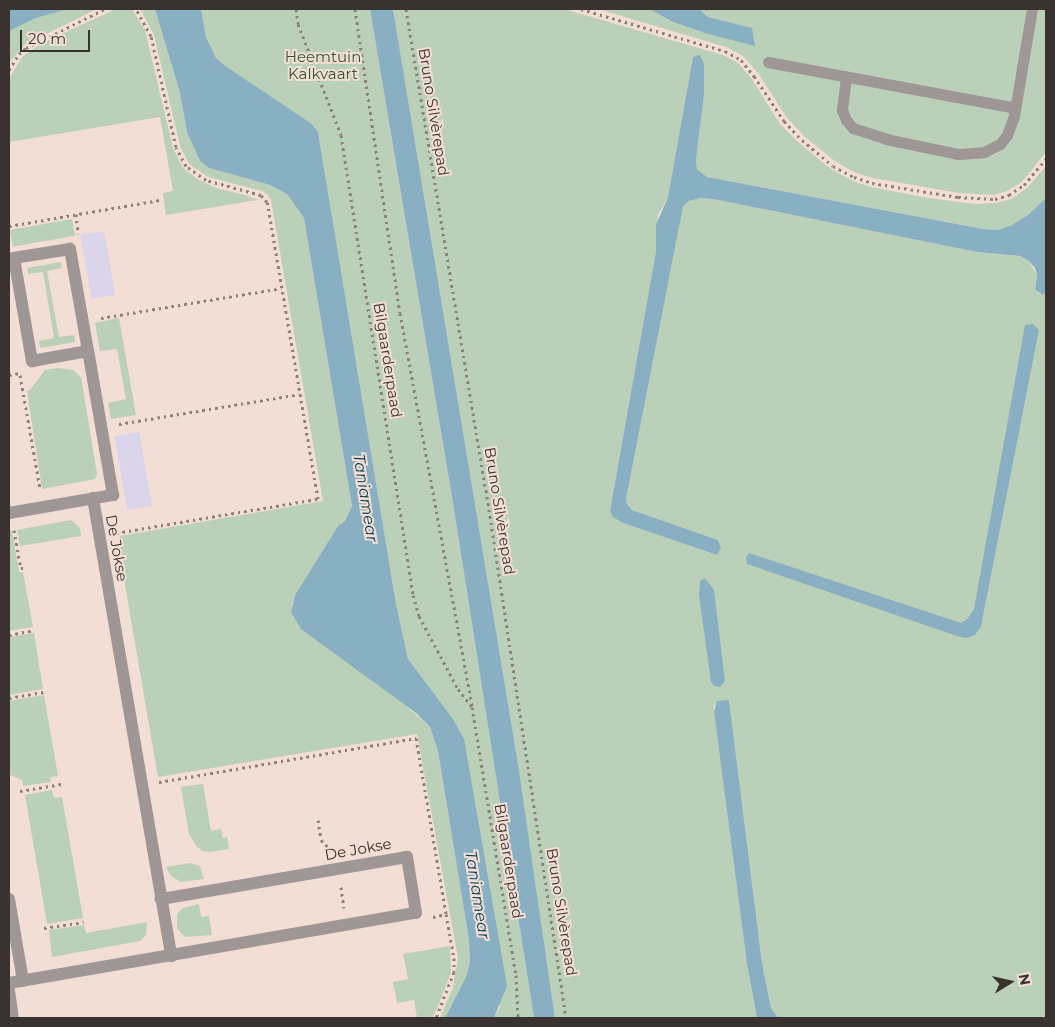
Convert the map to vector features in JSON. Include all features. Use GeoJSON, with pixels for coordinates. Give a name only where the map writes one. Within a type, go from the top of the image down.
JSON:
{"type":"FeatureCollection","features":[{"type":"Feature","properties":{"kind":"street","name":"De Jokse"},"geometry":{"type":"LineString","coordinates":[[10,513],[113,495],[83,321],[70,249],[14,258],[32,361],[88,351]]}},
{"type":"Feature","properties":{"kind":"street","name":"De Jokse"},"geometry":{"type":"LineString","coordinates":[[93,498],[171,956]]}},
{"type":"Feature","properties":{"kind":"street","name":"De Jokse"},"geometry":{"type":"LineString","coordinates":[[161,899],[407,857],[416,913]]}},
{"type":"Feature","properties":{"kind":"street"},"geometry":{"type":"LineString","coordinates":[[9,899],[22,981]]}},
{"type":"Feature","properties":{"kind":"street"},"geometry":{"type":"LineString","coordinates":[[9,983],[416,913]]}},
{"type":"Feature","properties":{"kind":"lane"},"geometry":{"type":"LineString","coordinates":[[846,77],[842,110],[846,120],[853,128],[886,139],[958,154],[984,152],[1000,144],[1007,135],[1015,108],[1032,9]]}},
{"type":"Feature","properties":{"kind":"lane"},"geometry":{"type":"LineString","coordinates":[[768,62],[1015,108]]}},
{"type":"Feature","properties":{"kind":"lane"},"geometry":{"type":"LineString","coordinates":[[9,990],[13,1018]]}},
{"type":"Feature","properties":{"kind":"path"},"geometry":{"type":"LineString","coordinates":[[9,70],[19,54],[26,48],[105,9]]}},
{"type":"Feature","properties":{"kind":"path"},"geometry":{"type":"LineString","coordinates":[[99,536],[318,499],[265,198],[206,180],[192,172],[181,157],[151,36],[136,9]]}},
{"type":"Feature","properties":{"kind":"path","name":"Bilgaarderpaad"},"geometry":{"type":"LineString","coordinates":[[296,9],[298,24],[340,135],[413,595],[426,628],[458,689],[472,707]]}},
{"type":"Feature","properties":{"kind":"path","name":"Bilgaarderpaad"},"geometry":{"type":"LineString","coordinates":[[355,9],[400,313],[472,707],[516,975],[518,1018]]}},
{"type":"Feature","properties":{"kind":"path","name":"Bruno Silvèrepad"},"geometry":{"type":"LineString","coordinates":[[406,9],[486,490],[566,1018]]}},
{"type":"Feature","properties":{"kind":"path"},"geometry":{"type":"LineString","coordinates":[[582,9],[591,10],[725,51],[741,60],[784,121],[802,140],[833,166],[854,177],[891,187],[929,193],[976,200],[995,199],[1009,195],[1024,185],[1046,159]]}},
{"type":"Feature","properties":{"kind":"path"},"geometry":{"type":"LineString","coordinates":[[9,226],[160,200]]}},
{"type":"Feature","properties":{"kind":"path"},"geometry":{"type":"LineString","coordinates":[[83,321],[282,288]]}},
{"type":"Feature","properties":{"kind":"path"},"geometry":{"type":"LineString","coordinates":[[18,364],[43,507]]}},
{"type":"Feature","properties":{"kind":"path"},"geometry":{"type":"LineString","coordinates":[[9,375],[20,373]]}},
{"type":"Feature","properties":{"kind":"path"},"geometry":{"type":"LineString","coordinates":[[101,427],[300,394]]}},
{"type":"Feature","properties":{"kind":"path"},"geometry":{"type":"LineString","coordinates":[[10,513],[21,568],[23,568]]}},
{"type":"Feature","properties":{"kind":"path"},"geometry":{"type":"LineString","coordinates":[[9,634],[34,630]]}},
{"type":"Feature","properties":{"kind":"path"},"geometry":{"type":"LineString","coordinates":[[9,698],[44,692]]}},
{"type":"Feature","properties":{"kind":"path"},"geometry":{"type":"LineString","coordinates":[[141,785],[416,738],[454,972],[436,1018]]}},
{"type":"Feature","properties":{"kind":"path"},"geometry":{"type":"LineString","coordinates":[[20,791],[61,784]]}},
{"type":"Feature","properties":{"kind":"path"},"geometry":{"type":"LineString","coordinates":[[416,913],[427,918],[446,914]]}},
{"type":"Feature","properties":{"kind":"path"},"geometry":{"type":"LineString","coordinates":[[44,928],[84,922]]}},
{"type":"Feature","properties":{"kind":"shaded area"},"geometry":{"type":"Polygon","coordinates":[[[104,231],[115,295],[92,299],[80,235],[104,231]]]}},
{"type":"Feature","properties":{"kind":"shaded area"},"geometry":{"type":"Polygon","coordinates":[[[139,432],[152,506],[127,510],[114,436],[139,432]]]}},
{"type":"Feature","properties":{"kind":"green space"},"geometry":{"type":"Polygon","coordinates":[[[68,9],[97,9],[24,45],[9,63],[9,31],[36,18],[68,9]]]}},
{"type":"Feature","properties":{"kind":"green space"},"geometry":{"type":"Polygon","coordinates":[[[116,9],[132,9],[145,30],[173,148],[183,168],[197,179],[216,188],[262,201],[257,200],[166,215],[163,193],[173,191],[160,117],[9,142],[9,79],[22,57],[40,44],[116,9]]]}},
{"type":"Feature","properties":{"kind":"green space"},"geometry":{"type":"Polygon","coordinates":[[[140,9],[155,9],[180,93],[187,132],[200,161],[209,168],[270,185],[287,194],[304,218],[352,506],[345,521],[338,526],[295,595],[292,606],[430,727],[438,751],[469,940],[470,962],[466,977],[445,1018],[440,1018],[453,987],[458,958],[417,734],[158,777],[118,544],[120,536],[323,501],[271,200],[262,191],[208,177],[189,164],[180,146],[154,35],[140,9]]]}},
{"type":"Feature","properties":{"kind":"green space","name":"Heemtuin Kalkvaart"},"geometry":{"type":"Polygon","coordinates":[[[201,9],[370,9],[453,503],[534,1018],[494,1018],[500,1007],[427,687],[408,659],[396,604],[318,132],[312,124],[223,65],[216,58],[206,37],[201,9]]]}},
{"type":"Feature","properties":{"kind":"green space"},"geometry":{"type":"Polygon","coordinates":[[[393,9],[564,9],[723,55],[738,63],[751,78],[780,124],[799,143],[831,169],[853,181],[871,187],[928,198],[976,204],[995,203],[1011,199],[1027,188],[1046,166],[1046,198],[1028,215],[1012,225],[998,230],[983,229],[707,177],[697,169],[696,160],[704,95],[704,64],[693,57],[668,197],[658,215],[656,251],[610,511],[623,523],[717,555],[718,540],[632,510],[627,504],[626,499],[680,213],[683,206],[689,201],[700,198],[713,199],[977,252],[1020,256],[1029,261],[1037,275],[1035,290],[1039,294],[1046,292],[1046,1018],[778,1018],[771,1008],[762,963],[729,700],[714,705],[714,712],[747,964],[757,1018],[555,1018],[518,764],[393,9]],[[1039,330],[974,609],[967,619],[961,623],[975,635],[981,627],[1039,330]]]}},
{"type":"Feature","properties":{"kind":"green space"},"geometry":{"type":"Polygon","coordinates":[[[598,9],[649,9],[673,22],[708,34],[754,45],[751,28],[708,17],[699,9],[1046,9],[1046,152],[1022,182],[1007,191],[994,195],[959,193],[873,178],[856,173],[836,162],[805,137],[787,118],[758,73],[743,56],[726,47],[598,9]]]}},
{"type":"Feature","properties":{"kind":"green space"},"geometry":{"type":"Polygon","coordinates":[[[72,219],[75,236],[13,247],[10,230],[72,219]]]}},
{"type":"Feature","properties":{"kind":"green space"},"geometry":{"type":"Polygon","coordinates":[[[61,262],[62,268],[47,271],[59,337],[74,335],[75,342],[40,348],[39,341],[54,338],[43,272],[28,274],[27,268],[61,262]]]}},
{"type":"Feature","properties":{"kind":"green space"},"geometry":{"type":"Polygon","coordinates":[[[119,318],[136,415],[111,419],[108,403],[126,399],[117,349],[100,351],[95,323],[119,318]]]}},
{"type":"Feature","properties":{"kind":"green space"},"geometry":{"type":"Polygon","coordinates":[[[58,368],[73,370],[81,377],[97,474],[95,479],[42,489],[27,391],[30,390],[45,370],[58,368]]]}},
{"type":"Feature","properties":{"kind":"green space"},"geometry":{"type":"Polygon","coordinates":[[[71,520],[80,528],[81,536],[20,546],[17,530],[71,520]]]}},
{"type":"Feature","properties":{"kind":"green space"},"geometry":{"type":"Polygon","coordinates":[[[12,530],[19,572],[23,572],[33,627],[9,631],[9,531],[12,530]]]}},
{"type":"Feature","properties":{"kind":"green space"},"geometry":{"type":"Polygon","coordinates":[[[34,633],[43,689],[9,695],[9,637],[34,633]]]}},
{"type":"Feature","properties":{"kind":"green space"},"geometry":{"type":"Polygon","coordinates":[[[44,695],[58,776],[50,777],[51,782],[23,786],[22,780],[10,775],[9,701],[44,695]]]}},
{"type":"Feature","properties":{"kind":"green space"},"geometry":{"type":"Polygon","coordinates":[[[203,784],[211,831],[221,829],[223,838],[227,837],[229,849],[210,852],[203,851],[197,847],[189,834],[181,787],[203,784]]]}},
{"type":"Feature","properties":{"kind":"green space"},"geometry":{"type":"Polygon","coordinates":[[[52,790],[54,798],[62,797],[83,918],[47,924],[25,795],[52,790]]]}},
{"type":"Feature","properties":{"kind":"green space"},"geometry":{"type":"Polygon","coordinates":[[[190,863],[200,866],[204,879],[181,882],[171,876],[166,867],[190,863]]]}},
{"type":"Feature","properties":{"kind":"green space"},"geometry":{"type":"Polygon","coordinates":[[[199,904],[201,917],[209,916],[212,935],[185,937],[177,928],[177,914],[183,908],[199,904]]]}},
{"type":"Feature","properties":{"kind":"green space"},"geometry":{"type":"Polygon","coordinates":[[[147,922],[146,935],[140,941],[52,957],[49,930],[84,925],[86,933],[147,922]]]}},
{"type":"Feature","properties":{"kind":"green space"},"geometry":{"type":"Polygon","coordinates":[[[450,946],[451,972],[437,1009],[432,1018],[417,1018],[414,1000],[397,1003],[393,982],[408,979],[403,954],[450,946]]]}},
{"type":"Feature","properties":{"kind":"water"},"geometry":{"type":"Polygon","coordinates":[[[9,9],[68,9],[36,18],[9,31],[9,9]]]}},
{"type":"Feature","properties":{"kind":"water","name":"Taniamear"},"geometry":{"type":"Polygon","coordinates":[[[155,9],[201,9],[206,37],[216,58],[312,124],[318,132],[396,604],[408,659],[453,719],[464,739],[507,986],[494,1018],[445,1018],[466,977],[470,962],[469,940],[438,751],[430,727],[416,713],[301,629],[291,612],[295,595],[338,526],[345,521],[352,506],[304,218],[287,194],[270,185],[209,168],[200,161],[187,132],[180,93],[155,9]]]}},
{"type":"Feature","properties":{"kind":"water"},"geometry":{"type":"Polygon","coordinates":[[[370,9],[393,9],[518,764],[555,1018],[534,1018],[453,503],[370,9]]]}},
{"type":"Feature","properties":{"kind":"water"},"geometry":{"type":"Polygon","coordinates":[[[649,9],[699,9],[708,17],[752,28],[755,46],[708,34],[673,22],[649,9]]]}},
{"type":"Feature","properties":{"kind":"water"},"geometry":{"type":"Polygon","coordinates":[[[700,55],[704,64],[704,95],[696,160],[697,169],[707,177],[983,229],[998,230],[1012,225],[1028,215],[1046,198],[1046,292],[1043,295],[1035,290],[1037,275],[1035,268],[1029,261],[1020,256],[977,252],[713,199],[700,198],[689,201],[683,206],[626,499],[627,504],[632,510],[718,540],[721,548],[717,555],[623,523],[613,517],[610,511],[656,251],[656,225],[668,197],[693,57],[700,55]]]}},
{"type":"Feature","properties":{"kind":"water"},"geometry":{"type":"Polygon","coordinates":[[[1033,324],[1039,330],[981,627],[975,635],[966,638],[957,636],[747,564],[746,557],[749,553],[961,623],[967,619],[974,609],[1025,325],[1033,324]]]}},
{"type":"Feature","properties":{"kind":"water"},"geometry":{"type":"Polygon","coordinates":[[[705,578],[714,590],[725,681],[720,687],[714,686],[711,682],[699,595],[700,581],[705,578]]]}},
{"type":"Feature","properties":{"kind":"water"},"geometry":{"type":"Polygon","coordinates":[[[729,700],[762,963],[771,1008],[778,1018],[757,1018],[747,964],[714,712],[717,701],[729,700]]]}}]}
